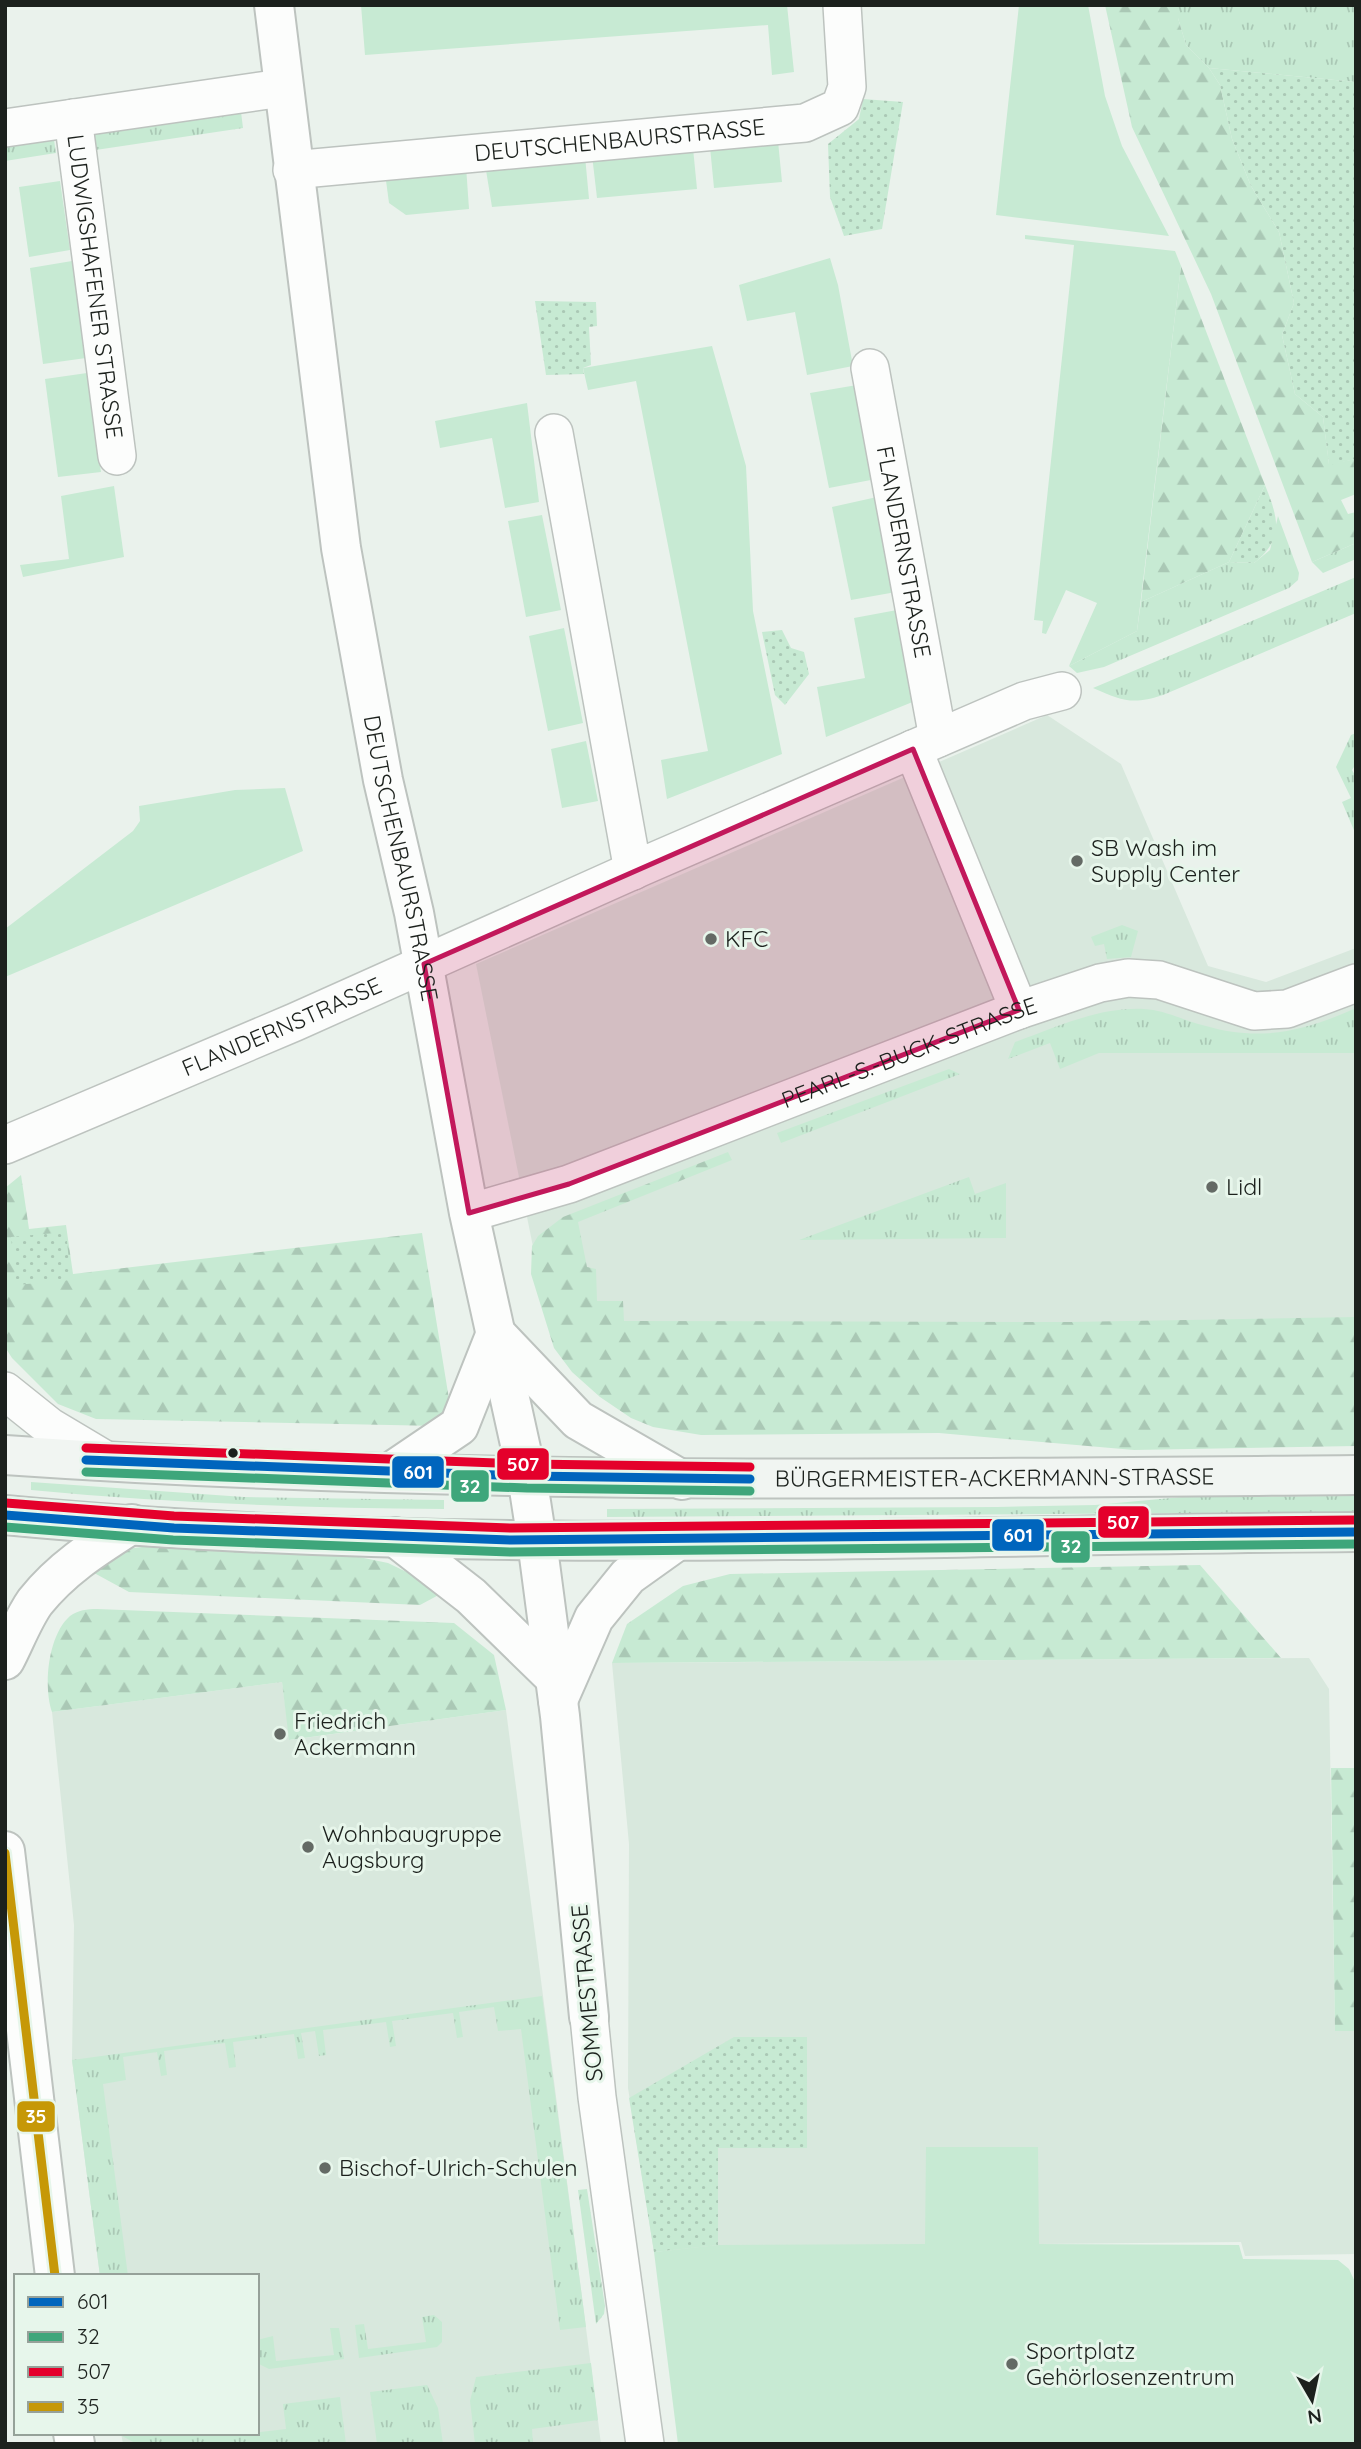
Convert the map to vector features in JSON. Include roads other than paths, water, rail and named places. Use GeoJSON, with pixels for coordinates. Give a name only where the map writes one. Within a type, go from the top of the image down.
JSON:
{"type":"FeatureCollection","features":[{"type":"Feature","properties":{"kind":"main road","name":"BÜRGERMEISTER-ACKERMANN-STRASSE"},"geometry":{"type":"LineString","coordinates":[[5,1455],[391,1472],[682,1480],[1356,1475]]}},
{"type":"Feature","properties":{"kind":"main road"},"geometry":{"type":"LineString","coordinates":[[5,1515],[395,1537],[537,1541],[1356,1532]]}},
{"type":"Feature","properties":{"kind":"street","name":"DEUTSCHENBAURSTRASSE"},"geometry":{"type":"LineString","coordinates":[[274,5],[282,89],[341,548],[383,780],[424,964],[469,1213],[527,1476],[537,1541]]}},
{"type":"Feature","properties":{"kind":"street","name":"DEUTSCHENBAURSTRASSE"},"geometry":{"type":"LineString","coordinates":[[292,170],[813,120],[840,107],[847,87],[842,5]]}},
{"type":"Feature","properties":{"kind":"street","name":"LUDWIGSHAFENER STRASSE"},"geometry":{"type":"LineString","coordinates":[[5,128],[282,89]]}},
{"type":"Feature","properties":{"kind":"street","name":"LUDWIGSHAFENER STRASSE"},"geometry":{"type":"LineString","coordinates":[[73,118],[117,456]]}},
{"type":"Feature","properties":{"kind":"street","name":"FLANDERNSTRASSE"},"geometry":{"type":"LineString","coordinates":[[870,368],[926,743]]}},
{"type":"Feature","properties":{"kind":"street"},"geometry":{"type":"LineString","coordinates":[[554,433],[633,870]]}},
{"type":"Feature","properties":{"kind":"street","name":"FLANDERNSTRASSE"},"geometry":{"type":"LineString","coordinates":[[5,1145],[926,743],[1024,701],[1062,691]]}},
{"type":"Feature","properties":{"kind":"street"},"geometry":{"type":"LineString","coordinates":[[926,743],[1019,1010]]}},
{"type":"Feature","properties":{"kind":"street","name":"PEARL-S.-BUCK-STRASSE"},"geometry":{"type":"LineString","coordinates":[[469,1213],[569,1184],[1019,1010],[1100,983],[1128,978],[1159,980],[1254,1011],[1287,1009],[1356,983]]}},
{"type":"Feature","properties":{"kind":"street"},"geometry":{"type":"LineString","coordinates":[[391,1472],[459,1426],[496,1333],[525,1368],[578,1420],[682,1480]]}},
{"type":"Feature","properties":{"kind":"street"},"geometry":{"type":"LineString","coordinates":[[5,1391],[50,1427],[107,1461]]}},
{"type":"Feature","properties":{"kind":"street"},"geometry":{"type":"LineString","coordinates":[[5,1660],[34,1604],[58,1578],[79,1557],[132,1524]]}},
{"type":"Feature","properties":{"kind":"street"},"geometry":{"type":"LineString","coordinates":[[395,1537],[471,1596],[556,1689],[594,1618],[628,1576],[677,1541]]}},
{"type":"Feature","properties":{"kind":"street","name":"SOMMESTRASSE"},"geometry":{"type":"LineString","coordinates":[[537,1541],[556,1689],[598,2109],[645,2444]]}},
{"type":"Feature","properties":{"kind":"street"},"geometry":{"type":"LineString","coordinates":[[5,1852],[10,1929],[55,2274]]}},
{"type":"Feature","properties":{"kind":"place","name":"SB Wash im Supply Center"},"geometry":{"type":"Point","coordinates":[1077,861]}},
{"type":"Feature","properties":{"kind":"place","name":"KFC"},"geometry":{"type":"Point","coordinates":[711,939]}},
{"type":"Feature","properties":{"kind":"place","name":"Lidl"},"geometry":{"type":"Point","coordinates":[1212,1187]}},
{"type":"Feature","properties":{"kind":"place","name":"Friedrich Ackermann"},"geometry":{"type":"Point","coordinates":[280,1734]}},
{"type":"Feature","properties":{"kind":"place","name":"Wohnbaugruppe Augsburg"},"geometry":{"type":"Point","coordinates":[308,1847]}},
{"type":"Feature","properties":{"kind":"place","name":"Bischof-Ulrich-Schulen"},"geometry":{"type":"Point","coordinates":[325,2168]}},
{"type":"Feature","properties":{"kind":"place","name":"Sportplatz Gehörlosenzentrum"},"geometry":{"type":"Point","coordinates":[1012,2364]}}]}
